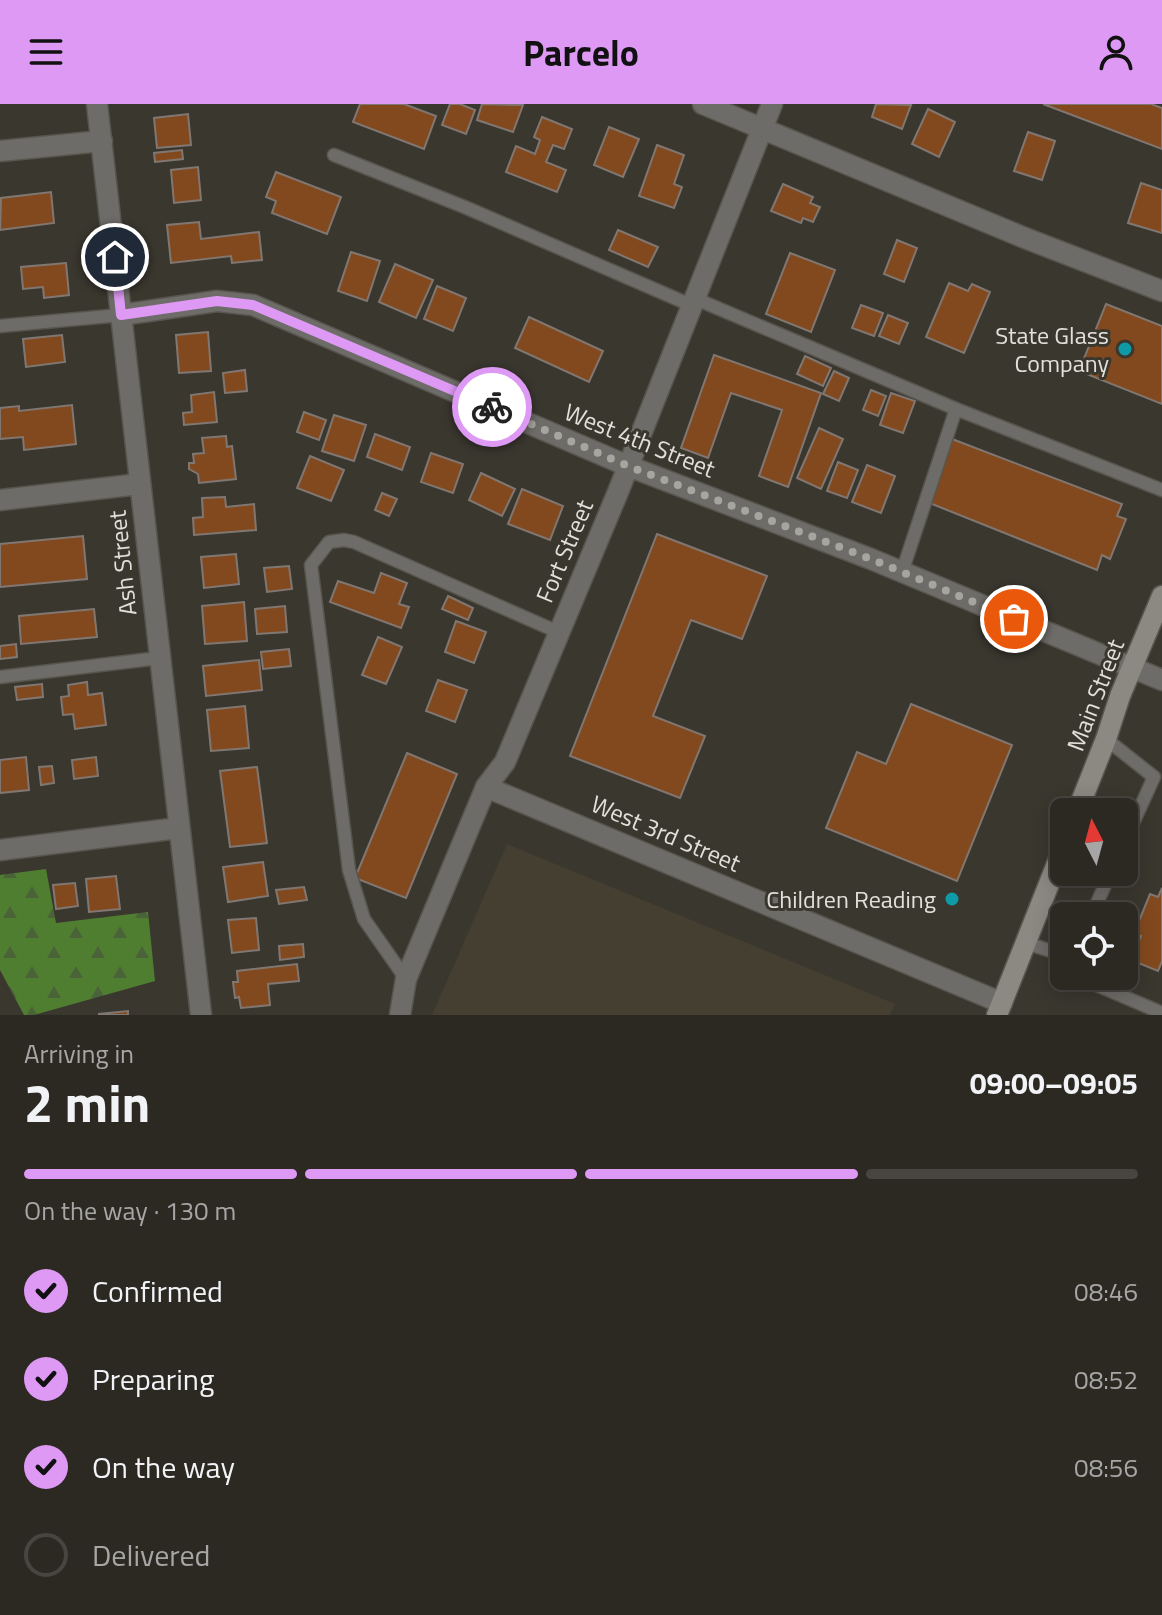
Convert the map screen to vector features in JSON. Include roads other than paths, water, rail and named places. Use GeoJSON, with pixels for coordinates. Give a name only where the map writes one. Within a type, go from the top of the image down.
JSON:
{"type":"FeatureCollection","features":[{"type":"Feature","properties":{"kind":"street","name":"Ash Street"},"geometry":{"type":"LineString","coordinates":[[97,104],[201,1015]]}},
{"type":"Feature","properties":{"kind":"street"},"geometry":{"type":"LineString","coordinates":[[703,104],[1025,238],[1162,291]]}},
{"type":"Feature","properties":{"kind":"street","name":"Fort Street"},"geometry":{"type":"LineString","coordinates":[[400,1015],[406,979],[486,787],[505,762],[628,466],[772,104]]}},
{"type":"Feature","properties":{"kind":"street"},"geometry":{"type":"LineString","coordinates":[[0,151],[102,141]]}},
{"type":"Feature","properties":{"kind":"street","name":"West 4th Street"},"geometry":{"type":"LineString","coordinates":[[121,315],[217,301],[253,305],[628,466],[902,572],[1162,680]]}},
{"type":"Feature","properties":{"kind":"street"},"geometry":{"type":"LineString","coordinates":[[0,500],[140,484]]}},
{"type":"Feature","properties":{"kind":"street","name":"Main Street"},"geometry":{"type":"LineString","coordinates":[[1083,798],[1120,696],[1162,596]]}},
{"type":"Feature","properties":{"kind":"street","name":"West 3rd Street"},"geometry":{"type":"LineString","coordinates":[[486,787],[1004,1011]]}},
{"type":"Feature","properties":{"kind":"street"},"geometry":{"type":"LineString","coordinates":[[0,850],[179,828]]}},
{"type":"Feature","properties":{"kind":"street"},"geometry":{"type":"LineString","coordinates":[[1004,1011],[1050,882]]}},
{"type":"Feature","properties":{"kind":"lane"},"geometry":{"type":"LineString","coordinates":[[334,155],[1162,490]]}},
{"type":"Feature","properties":{"kind":"lane"},"geometry":{"type":"LineString","coordinates":[[0,326],[121,315]]}},
{"type":"Feature","properties":{"kind":"lane"},"geometry":{"type":"LineString","coordinates":[[902,572],[956,409]]}},
{"type":"Feature","properties":{"kind":"lane"},"geometry":{"type":"LineString","coordinates":[[406,979],[364,919],[349,870],[311,565],[329,542],[354,542],[558,632]]}},
{"type":"Feature","properties":{"kind":"lane"},"geometry":{"type":"LineString","coordinates":[[0,677],[159,658]]}},
{"type":"Feature","properties":{"kind":"lane"},"geometry":{"type":"LineString","coordinates":[[1106,739],[1154,777],[1138,812]]}},
{"type":"Feature","properties":{"kind":"lane"},"geometry":{"type":"LineString","coordinates":[[1026,943],[1050,951]]}},
{"type":"Feature","properties":{"kind":"lane"},"geometry":{"type":"LineString","coordinates":[[1108,990],[1162,1013]]}},
{"type":"Feature","properties":{"kind":"place","name":"State Glass Company"},"geometry":{"type":"Point","coordinates":[1125,349]}},
{"type":"Feature","properties":{"kind":"place","name":"Children Reading"},"geometry":{"type":"Point","coordinates":[952,899]}}]}
